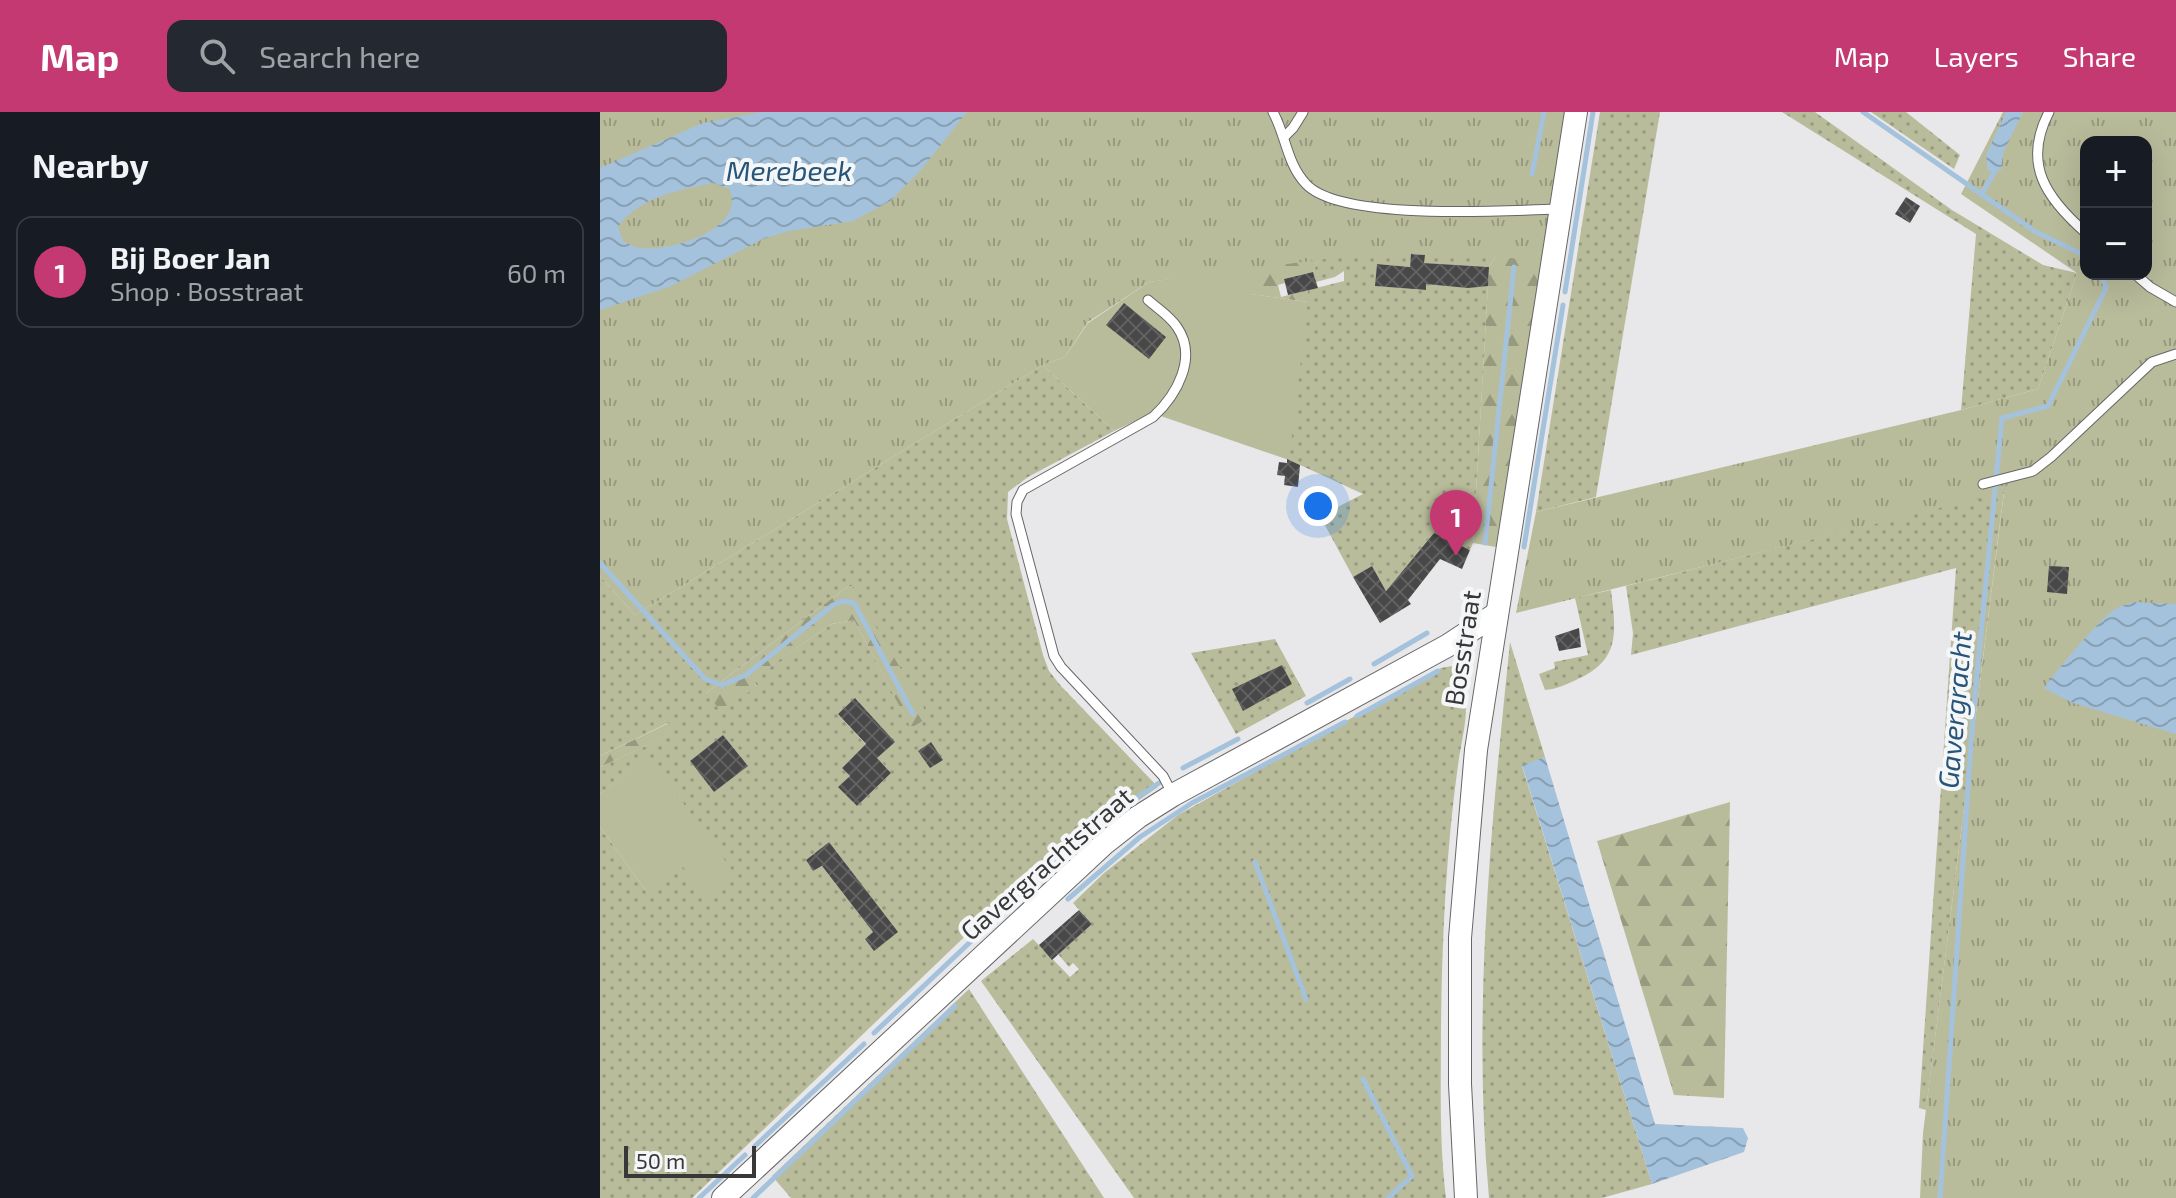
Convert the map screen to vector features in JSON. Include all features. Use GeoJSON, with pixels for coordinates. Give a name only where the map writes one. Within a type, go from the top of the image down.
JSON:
{"type":"FeatureCollection","features":[{"type":"Feature","properties":{"kind":"street","name":"Bosstraat"},"geometry":{"type":"LineString","coordinates":[[1466,1198],[1460,1084],[1460,938],[1476,750],[1576,112]]}},
{"type":"Feature","properties":{"kind":"street","name":"Gavergrachtstraat"},"geometry":{"type":"LineString","coordinates":[[723,1198],[1105,843],[1138,817],[1447,646],[1496,614]]}},
{"type":"Feature","properties":{"kind":"lane"},"geometry":{"type":"LineString","coordinates":[[1273,112],[1284,137],[1286,151],[1308,187],[1332,199],[1412,211],[1561,209]]}},
{"type":"Feature","properties":{"kind":"lane"},"geometry":{"type":"LineString","coordinates":[[1284,137],[1303,112]]}},
{"type":"Feature","properties":{"kind":"lane"},"geometry":{"type":"LineString","coordinates":[[2049,112],[2035,158],[2047,192],[2080,227]]}},
{"type":"Feature","properties":{"kind":"lane"},"geometry":{"type":"LineString","coordinates":[[2142,280],[2176,302]]}},
{"type":"Feature","properties":{"kind":"lane"},"geometry":{"type":"LineString","coordinates":[[1148,300],[1174,323],[1186,349],[1184,370],[1176,390],[1164,407],[1145,422],[1023,490],[1016,514],[1054,656],[1163,776],[1173,795]]}},
{"type":"Feature","properties":{"kind":"lane"},"geometry":{"type":"LineString","coordinates":[[1983,484],[2033,471],[2152,362],[2176,354]]}},
{"type":"Feature","properties":{"kind":"green space"},"geometry":{"type":"Polygon","coordinates":[[[600,112],[1565,112],[1542,260],[1418,253],[1333,258],[1149,282],[1088,322],[1065,357],[1043,365],[635,615],[600,576],[600,112]]]}},
{"type":"Feature","properties":{"kind":"green space"},"geometry":{"type":"Polygon","coordinates":[[[1472,112],[1565,112],[1496,547],[1473,543],[1489,267],[1495,257],[1470,233],[1321,254],[1313,272],[1284,279],[1285,283],[1278,285],[1281,297],[1308,290],[1308,302],[1250,294],[1251,267],[1472,112]]]}},
{"type":"Feature","properties":{"kind":"green space"},"geometry":{"type":"Polygon","coordinates":[[[1600,112],[1660,112],[1596,497],[1536,512],[1600,112]]]}},
{"type":"Feature","properties":{"kind":"green space"},"geometry":{"type":"Polygon","coordinates":[[[1782,112],[1815,112],[1952,210],[2043,265],[2077,273],[2038,389],[1961,410],[1976,234],[1782,112]]]}},
{"type":"Feature","properties":{"kind":"green space"},"geometry":{"type":"Polygon","coordinates":[[[1871,112],[1906,112],[1960,155],[1954,169],[1871,112]]]}},
{"type":"Feature","properties":{"kind":"green space"},"geometry":{"type":"Polygon","coordinates":[[[2003,112],[2176,112],[2176,1198],[1920,1198],[1923,1133],[2004,492],[1516,613],[1536,512],[2038,389],[2077,273],[1961,194],[2003,112]]]}},
{"type":"Feature","properties":{"kind":"green space"},"geometry":{"type":"Polygon","coordinates":[[[1348,237],[1495,257],[1489,267],[1424,263],[1424,255],[1412,254],[1410,267],[1377,264],[1376,286],[1425,290],[1427,276],[1488,286],[1473,543],[1470,550],[1447,539],[1445,541],[1434,533],[1386,591],[1372,566],[1353,577],[1320,516],[1363,494],[1287,459],[1308,290],[1344,281],[1344,271],[1316,282],[1313,272],[1321,254],[1348,237]]]}},
{"type":"Feature","properties":{"kind":"green space"},"geometry":{"type":"Polygon","coordinates":[[[1251,267],[1251,294],[1308,302],[1289,460],[1152,413],[1114,431],[1043,365],[1065,357],[1088,323],[1149,282],[1251,267]]]}},
{"type":"Feature","properties":{"kind":"green space"},"geometry":{"type":"Polygon","coordinates":[[[1043,365],[1114,431],[1028,477],[1008,492],[1007,519],[1049,671],[1158,787],[1028,876],[692,1198],[600,1198],[600,827],[647,892],[648,756],[600,794],[600,767],[674,733],[668,723],[600,756],[600,576],[635,615],[1043,365]],[[851,584],[706,693],[757,686],[752,678],[832,624],[854,620],[911,727],[851,584]],[[856,699],[838,714],[877,757],[894,742],[856,699]],[[723,735],[690,761],[714,792],[747,765],[723,735]],[[853,757],[842,768],[850,776],[839,787],[857,806],[891,773],[882,763],[875,769],[853,757]],[[829,842],[806,860],[813,871],[822,866],[873,932],[865,939],[875,950],[897,932],[829,842]]]}},
{"type":"Feature","properties":{"kind":"green space"},"geometry":{"type":"Polygon","coordinates":[[[2004,491],[1926,1110],[1919,1108],[1956,568],[1631,655],[1633,633],[1626,586],[2004,491]]]}},
{"type":"Feature","properties":{"kind":"green space"},"geometry":{"type":"Polygon","coordinates":[[[851,584],[929,717],[911,728],[854,620],[832,624],[753,678],[757,687],[720,710],[706,693],[851,584]]]}},
{"type":"Feature","properties":{"kind":"green space"},"geometry":{"type":"Polygon","coordinates":[[[1611,590],[1614,632],[1608,654],[1591,672],[1565,685],[1545,690],[1539,674],[1555,668],[1554,662],[1588,655],[1575,598],[1611,590]]]}},
{"type":"Feature","properties":{"kind":"green space"},"geometry":{"type":"Polygon","coordinates":[[[1275,639],[1306,696],[1236,734],[1191,653],[1275,639]]]}},
{"type":"Feature","properties":{"kind":"green space"},"geometry":{"type":"Polygon","coordinates":[[[1510,642],[1545,757],[1522,766],[1652,1184],[1602,1198],[1489,1198],[1484,1129],[1483,990],[1496,781],[1510,642]]]}},
{"type":"Feature","properties":{"kind":"green space"},"geometry":{"type":"Polygon","coordinates":[[[1452,666],[1464,687],[1466,713],[1450,830],[1444,929],[1441,1113],[1446,1198],[1134,1198],[981,981],[1033,939],[1070,977],[1079,969],[1073,963],[1069,967],[1058,954],[1092,924],[1073,903],[1104,873],[1178,815],[1441,668],[1452,666]]]}},
{"type":"Feature","properties":{"kind":"green space"},"geometry":{"type":"Polygon","coordinates":[[[669,723],[675,733],[600,767],[600,756],[669,723]]]}},
{"type":"Feature","properties":{"kind":"green space"},"geometry":{"type":"Polygon","coordinates":[[[648,755],[735,874],[706,897],[682,866],[647,892],[600,827],[600,794],[648,755]]]}},
{"type":"Feature","properties":{"kind":"green space"},"geometry":{"type":"Polygon","coordinates":[[[1730,802],[1724,1098],[1674,1095],[1597,841],[1730,802]]]}},
{"type":"Feature","properties":{"kind":"green space"},"geometry":{"type":"Polygon","coordinates":[[[969,989],[1104,1198],[791,1198],[772,1176],[969,989]]]}},
{"type":"Feature","properties":{"kind":"water","name":"Merebeek"},"geometry":{"type":"Polygon","coordinates":[[[761,112],[967,112],[920,171],[890,201],[853,221],[789,231],[763,239],[669,287],[600,310],[600,168],[703,123],[761,112]],[[713,183],[648,202],[626,217],[618,227],[623,241],[636,247],[665,247],[705,234],[726,218],[732,206],[730,189],[713,183]]]}},
{"type":"Feature","properties":{"kind":"water"},"geometry":{"type":"Polygon","coordinates":[[[2006,112],[2023,112],[2003,153],[2001,170],[1994,173],[1988,171],[1986,155],[2006,112]]]}},
{"type":"Feature","properties":{"kind":"water"},"geometry":{"type":"Polygon","coordinates":[[[2135,602],[2176,604],[2176,734],[2073,703],[2044,688],[2100,623],[2117,608],[2135,602]]]}},
{"type":"Feature","properties":{"kind":"water"},"geometry":{"type":"Polygon","coordinates":[[[1545,757],[1655,1124],[1743,1128],[1748,1138],[1744,1152],[1652,1184],[1522,765],[1545,757]]]}},
{"type":"Feature","properties":{"kind":"building"},"geometry":{"type":"Polygon","coordinates":[[[1906,197],[1920,206],[1910,223],[1895,214],[1906,197]]]}},
{"type":"Feature","properties":{"kind":"building"},"geometry":{"type":"Polygon","coordinates":[[[1411,254],[1425,255],[1424,263],[1489,267],[1488,286],[1468,288],[1426,284],[1426,290],[1375,286],[1377,264],[1410,267],[1411,254]]]}},
{"type":"Feature","properties":{"kind":"building"},"geometry":{"type":"Polygon","coordinates":[[[1313,272],[1318,288],[1288,295],[1284,279],[1313,272]]]}},
{"type":"Feature","properties":{"kind":"building"},"geometry":{"type":"Polygon","coordinates":[[[1124,303],[1166,337],[1149,359],[1106,325],[1124,303]]]}},
{"type":"Feature","properties":{"kind":"building"},"geometry":{"type":"Polygon","coordinates":[[[1287,459],[1300,465],[1298,487],[1284,485],[1285,476],[1277,475],[1279,462],[1287,463],[1287,459]]]}},
{"type":"Feature","properties":{"kind":"building"},"geometry":{"type":"Polygon","coordinates":[[[1434,533],[1470,550],[1462,569],[1440,559],[1408,600],[1411,604],[1380,623],[1353,577],[1372,566],[1386,591],[1434,533]]]}},
{"type":"Feature","properties":{"kind":"building"},"geometry":{"type":"Polygon","coordinates":[[[2049,566],[2069,567],[2067,594],[2047,592],[2049,566]]]}},
{"type":"Feature","properties":{"kind":"building"},"geometry":{"type":"Polygon","coordinates":[[[1579,628],[1581,647],[1559,651],[1555,636],[1579,628]]]}},
{"type":"Feature","properties":{"kind":"building"},"geometry":{"type":"Polygon","coordinates":[[[1282,665],[1292,684],[1243,711],[1232,689],[1282,665]]]}},
{"type":"Feature","properties":{"kind":"building"},"geometry":{"type":"Polygon","coordinates":[[[855,698],[895,742],[877,758],[891,773],[857,806],[838,787],[850,776],[842,768],[866,744],[838,714],[855,698]]]}},
{"type":"Feature","properties":{"kind":"building"},"geometry":{"type":"Polygon","coordinates":[[[723,735],[748,766],[714,792],[690,761],[723,735]]]}},
{"type":"Feature","properties":{"kind":"building"},"geometry":{"type":"Polygon","coordinates":[[[931,742],[943,760],[930,768],[918,751],[931,742]]]}},
{"type":"Feature","properties":{"kind":"building"},"geometry":{"type":"Polygon","coordinates":[[[829,842],[898,932],[874,951],[865,939],[873,932],[822,866],[813,871],[806,860],[829,842]]]}},
{"type":"Feature","properties":{"kind":"building"},"geometry":{"type":"Polygon","coordinates":[[[1079,910],[1092,924],[1052,960],[1039,945],[1079,910]]]}},
{"type":"Feature","properties":{"kind":"waterway"},"geometry":{"type":"LineString","coordinates":[[1532,174],[1544,112]]}},
{"type":"Feature","properties":{"kind":"waterway"},"geometry":{"type":"LineString","coordinates":[[1565,292],[1593,112]]}},
{"type":"Feature","properties":{"kind":"waterway","name":"Gavergracht"},"geometry":{"type":"LineString","coordinates":[[1863,112],[2036,232],[2080,253]]}},
{"type":"Feature","properties":{"kind":"waterway"},"geometry":{"type":"LineString","coordinates":[[1981,195],[1994,173]]}},
{"type":"Feature","properties":{"kind":"waterway"},"geometry":{"type":"LineString","coordinates":[[1485,543],[1514,267]]}},
{"type":"Feature","properties":{"kind":"waterway","name":"Gavergracht"},"geometry":{"type":"LineString","coordinates":[[1940,1198],[1973,715],[2002,418],[2048,406],[2106,288],[2104,280]]}},
{"type":"Feature","properties":{"kind":"waterway"},"geometry":{"type":"LineString","coordinates":[[1524,547],[1563,305]]}},
{"type":"Feature","properties":{"kind":"waterway"},"geometry":{"type":"LineString","coordinates":[[600,563],[705,679],[722,685],[746,675],[833,605],[843,601],[854,603],[913,714]]}},
{"type":"Feature","properties":{"kind":"waterway"},"geometry":{"type":"LineString","coordinates":[[1374,664],[1427,633]]}},
{"type":"Feature","properties":{"kind":"waterway"},"geometry":{"type":"LineString","coordinates":[[1357,716],[1438,671]]}},
{"type":"Feature","properties":{"kind":"waterway"},"geometry":{"type":"LineString","coordinates":[[1307,703],[1350,679]]}},
{"type":"Feature","properties":{"kind":"waterway"},"geometry":{"type":"LineString","coordinates":[[1068,899],[1140,837],[1192,803],[1345,722]]}},
{"type":"Feature","properties":{"kind":"waterway"},"geometry":{"type":"LineString","coordinates":[[1183,768],[1238,739]]}},
{"type":"Feature","properties":{"kind":"waterway"},"geometry":{"type":"LineString","coordinates":[[1013,903],[1103,820],[1159,783]]}},
{"type":"Feature","properties":{"kind":"waterway"},"geometry":{"type":"LineString","coordinates":[[1255,862],[1306,999]]}},
{"type":"Feature","properties":{"kind":"waterway"},"geometry":{"type":"LineString","coordinates":[[874,1033],[1002,912]]}},
{"type":"Feature","properties":{"kind":"waterway"},"geometry":{"type":"LineString","coordinates":[[753,1198],[955,1006]]}},
{"type":"Feature","properties":{"kind":"waterway"},"geometry":{"type":"LineString","coordinates":[[755,1146],[864,1044]]}},
{"type":"Feature","properties":{"kind":"waterway"},"geometry":{"type":"LineString","coordinates":[[1363,1079],[1412,1176],[1388,1198]]}},
{"type":"Feature","properties":{"kind":"waterway"},"geometry":{"type":"LineString","coordinates":[[699,1198],[745,1155]]}},
{"type":"Feature","properties":{"kind":"place","name":"Bij Boer Jan"},"geometry":{"type":"Point","coordinates":[1456,556]}}]}
